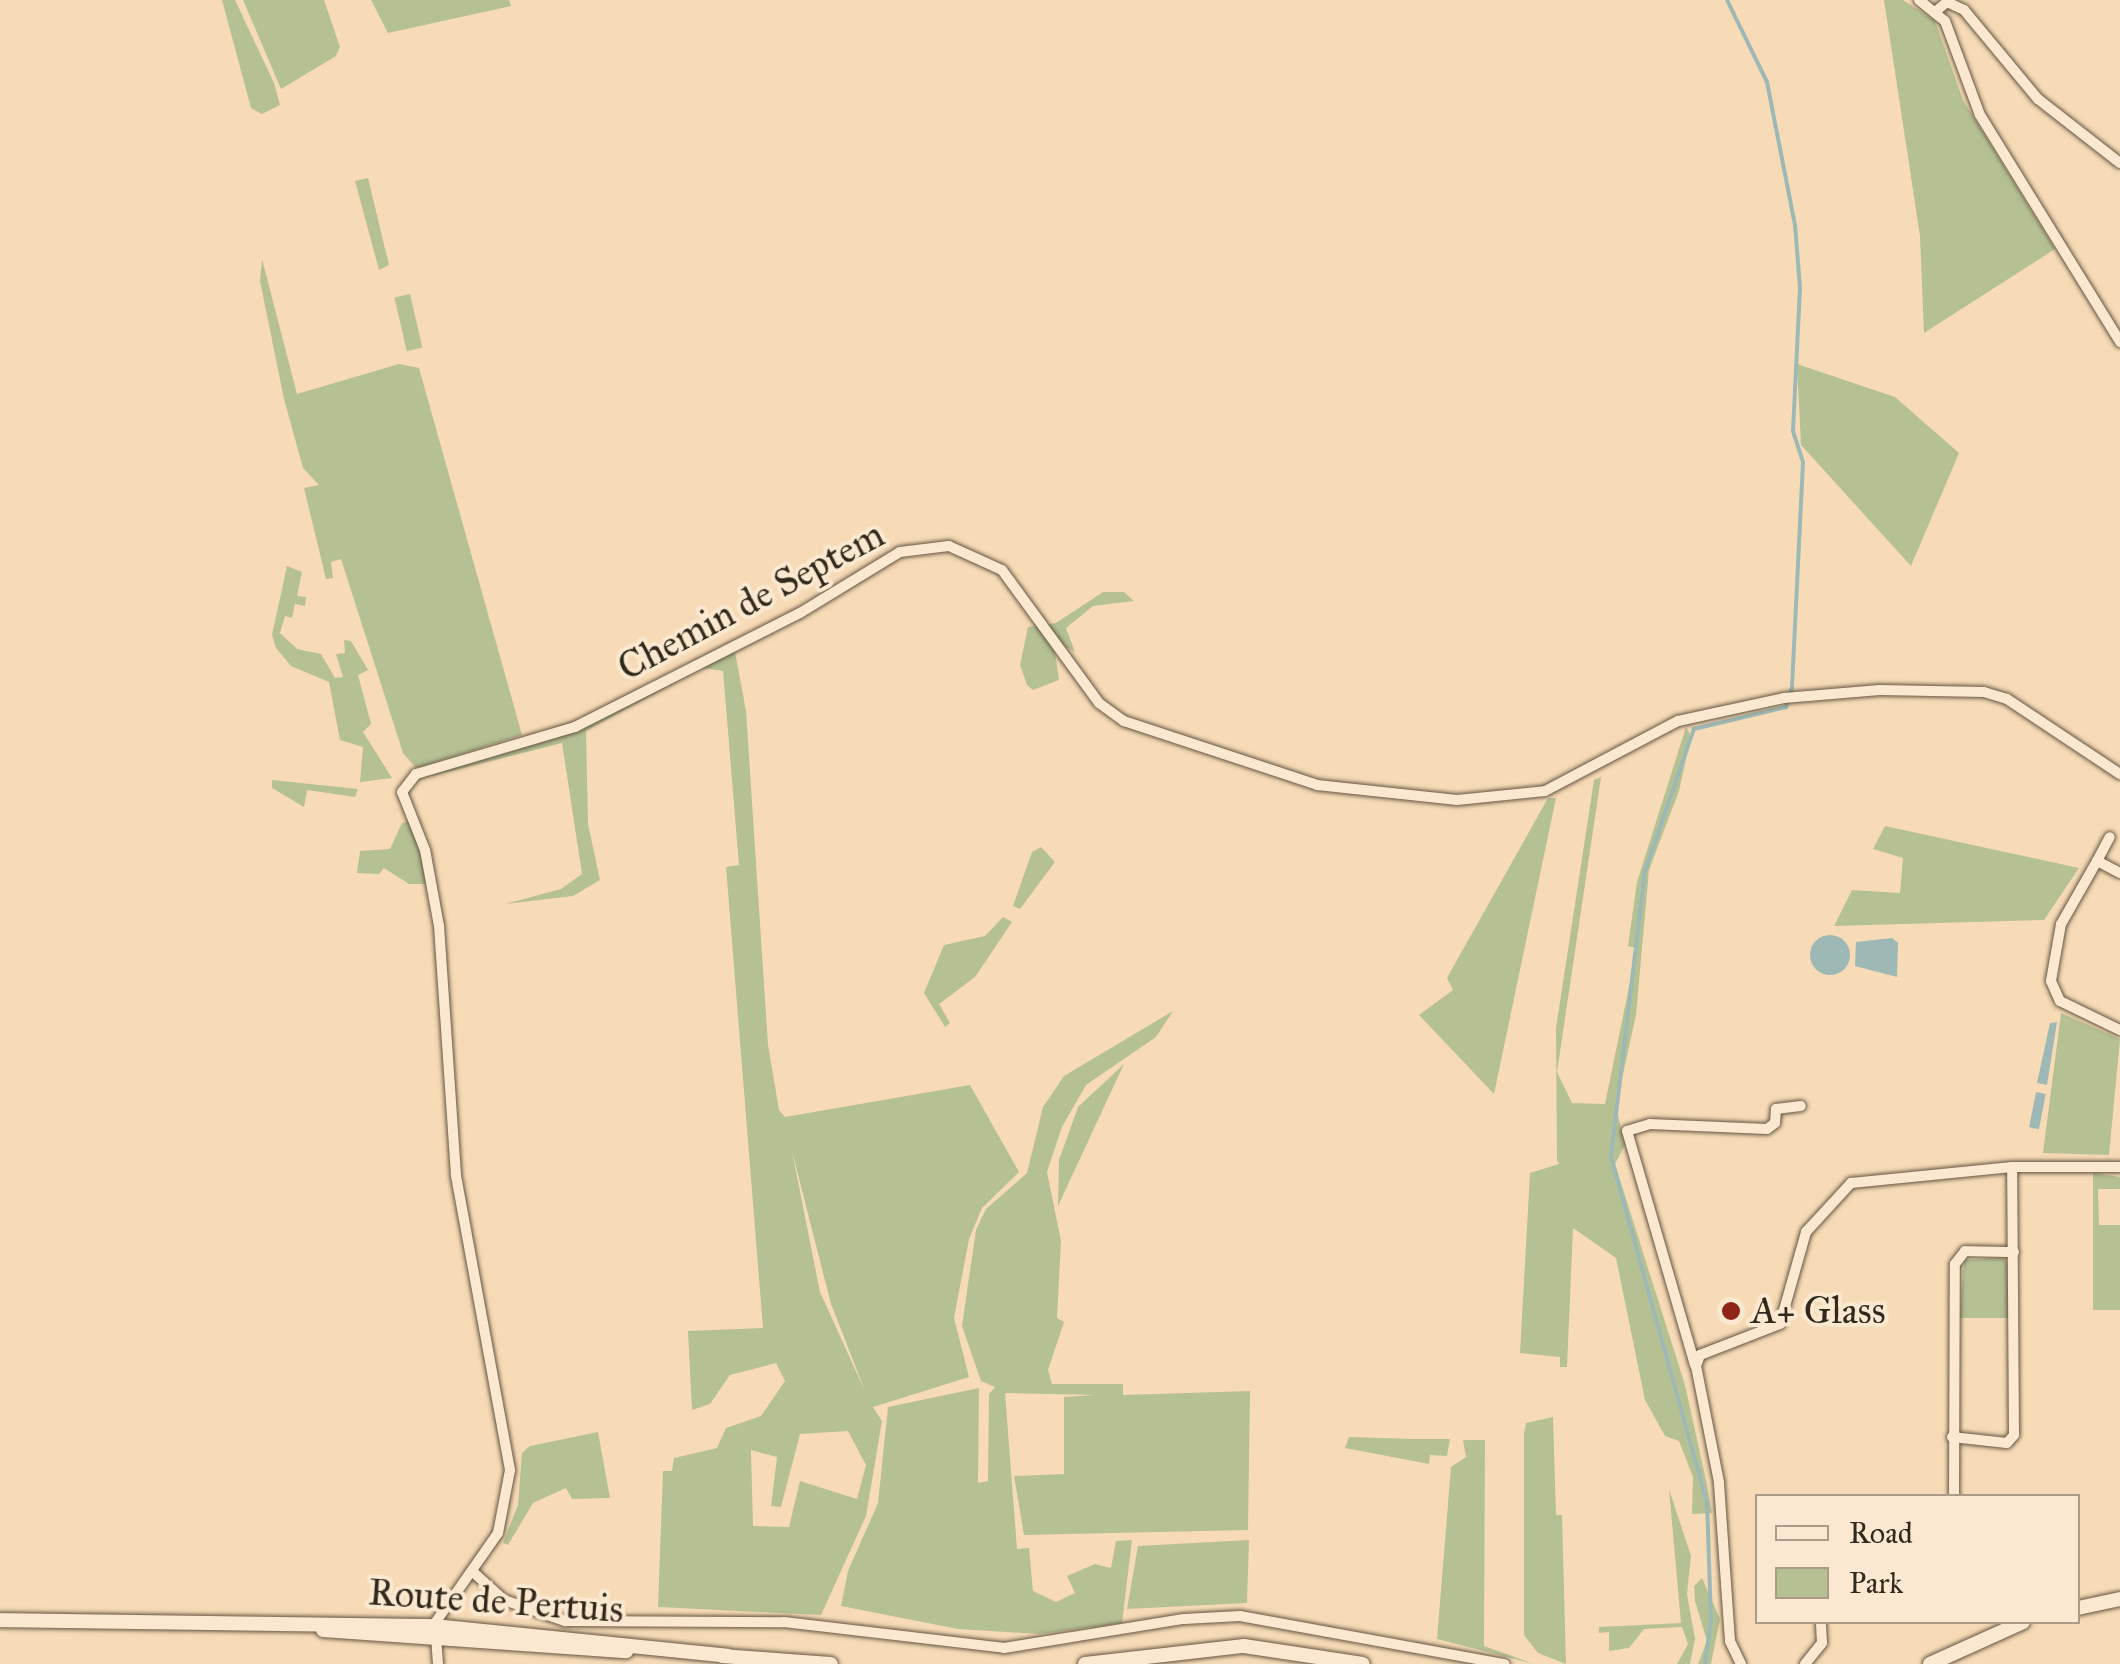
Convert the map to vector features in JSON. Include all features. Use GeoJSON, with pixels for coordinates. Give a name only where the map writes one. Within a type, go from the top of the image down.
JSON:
{"type":"FeatureCollection","features":[{"type":"Feature","properties":{"kind":"main road"},"geometry":{"type":"LineString","coordinates":[[2080,1608],[2120,1600]]}},
{"type":"Feature","properties":{"kind":"main road","name":"Route de Pertuis"},"geometry":{"type":"LineString","coordinates":[[0,1620],[258,1622],[831,1664]]}},
{"type":"Feature","properties":{"kind":"main road"},"geometry":{"type":"LineString","coordinates":[[1930,1664],[2019,1624]]}},
{"type":"Feature","properties":{"kind":"main road"},"geometry":{"type":"LineString","coordinates":[[1084,1664],[1244,1646],[1363,1664]]}},
{"type":"Feature","properties":{"kind":"street"},"geometry":{"type":"LineString","coordinates":[[1919,0],[1936,12],[1954,37],[1980,115],[2120,342]]}},
{"type":"Feature","properties":{"kind":"street"},"geometry":{"type":"LineString","coordinates":[[1936,12],[1947,2],[1964,10],[2038,99],[2120,163]]}},
{"type":"Feature","properties":{"kind":"street","name":"Chemin de Septem"},"geometry":{"type":"LineString","coordinates":[[439,1635],[506,1516],[510,1470],[456,1175],[439,926],[425,850],[402,792],[416,774],[574,728],[800,613],[900,552],[949,546],[1002,570],[1099,703],[1124,721],[1317,785],[1457,800],[1545,791],[1678,721],[1784,698],[1880,690],[1969,691],[2008,699],[2120,774]]}},
{"type":"Feature","properties":{"kind":"street"},"geometry":{"type":"LineString","coordinates":[[2110,837],[2061,924],[2051,988],[2064,1004],[2120,1030]]}},
{"type":"Feature","properties":{"kind":"street"},"geometry":{"type":"LineString","coordinates":[[2097,861],[2120,873]]}},
{"type":"Feature","properties":{"kind":"street"},"geometry":{"type":"LineString","coordinates":[[1737,1663],[1720,1482],[1696,1366],[1627,1138],[1638,1124],[1767,1129],[1775,1122],[1776,1109],[1801,1106]]}},
{"type":"Feature","properties":{"kind":"street"},"geometry":{"type":"LineString","coordinates":[[1696,1366],[1705,1351],[1780,1324],[1806,1232],[1842,1188],[1868,1179],[2012,1166],[2120,1167]]}},
{"type":"Feature","properties":{"kind":"street"},"geometry":{"type":"LineString","coordinates":[[1952,1438],[2006,1443],[2014,1434],[2012,1166]]}},
{"type":"Feature","properties":{"kind":"street"},"geometry":{"type":"LineString","coordinates":[[1954,1494],[1956,1257],[2014,1252]]}},
{"type":"Feature","properties":{"kind":"street"},"geometry":{"type":"LineString","coordinates":[[473,1572],[498,1597],[565,1620],[784,1622],[1004,1648],[1184,1619],[1240,1616],[1505,1664]]}},
{"type":"Feature","properties":{"kind":"street"},"geometry":{"type":"LineString","coordinates":[[1804,1664],[1823,1640],[1821,1624]]}},
{"type":"Feature","properties":{"kind":"street"},"geometry":{"type":"LineString","coordinates":[[439,1635],[440,1664]]}},
{"type":"Feature","properties":{"kind":"green space"},"geometry":{"type":"Polygon","coordinates":[[[222,0],[235,0],[274,83],[280,105],[262,114],[251,108],[222,0]]]}},
{"type":"Feature","properties":{"kind":"green space"},"geometry":{"type":"Polygon","coordinates":[[[243,0],[324,0],[340,47],[336,56],[281,89],[243,0]]]}},
{"type":"Feature","properties":{"kind":"green space"},"geometry":{"type":"Polygon","coordinates":[[[371,0],[509,0],[511,6],[388,33],[371,0]]]}},
{"type":"Feature","properties":{"kind":"green space"},"geometry":{"type":"Polygon","coordinates":[[[1884,0],[1903,0],[1935,21],[1963,100],[2055,249],[1924,333],[1920,236],[1884,0]]]}},
{"type":"Feature","properties":{"kind":"green space"},"geometry":{"type":"Polygon","coordinates":[[[368,178],[389,265],[379,270],[355,181],[368,178]]]}},
{"type":"Feature","properties":{"kind":"green space"},"geometry":{"type":"Polygon","coordinates":[[[262,259],[297,394],[399,364],[419,368],[522,735],[416,768],[403,753],[341,559],[331,562],[333,578],[326,579],[304,488],[319,485],[303,468],[284,399],[260,281],[262,259]]]}},
{"type":"Feature","properties":{"kind":"green space"},"geometry":{"type":"Polygon","coordinates":[[[410,294],[422,348],[407,351],[394,298],[410,294]]]}},
{"type":"Feature","properties":{"kind":"green space"},"geometry":{"type":"Polygon","coordinates":[[[1797,364],[1895,397],[1959,453],[1911,566],[1801,445],[1797,364]]]}},
{"type":"Feature","properties":{"kind":"green space"},"geometry":{"type":"Polygon","coordinates":[[[287,566],[302,572],[297,596],[306,597],[305,606],[295,604],[292,618],[285,616],[280,633],[297,649],[321,654],[335,678],[343,677],[336,654],[345,653],[344,640],[351,641],[368,670],[358,675],[371,724],[363,732],[392,778],[360,782],[363,747],[340,740],[329,682],[291,666],[276,648],[272,635],[287,566]]]}},
{"type":"Feature","properties":{"kind":"green space"},"geometry":{"type":"Polygon","coordinates":[[[1103,592],[1124,592],[1134,601],[1093,606],[1066,628],[1075,652],[1062,645],[1055,652],[1059,680],[1033,690],[1027,685],[1020,665],[1028,627],[1056,623],[1103,592]]]}},
{"type":"Feature","properties":{"kind":"green space"},"geometry":{"type":"Polygon","coordinates":[[[735,652],[746,711],[768,1045],[779,1110],[785,1117],[970,1085],[1019,1172],[982,1208],[969,1239],[954,1318],[969,1377],[873,1407],[882,1421],[866,1516],[821,1615],[658,1607],[663,1471],[672,1471],[674,1458],[717,1448],[726,1428],[761,1416],[785,1381],[776,1363],[730,1375],[710,1404],[692,1410],[688,1331],[763,1328],[726,867],[739,865],[723,671],[702,668],[586,731],[588,824],[600,880],[573,896],[505,904],[561,889],[582,874],[562,743],[416,780],[539,739],[735,652]],[[792,1151],[820,1292],[865,1391],[831,1304],[792,1151]],[[848,1431],[800,1434],[781,1507],[771,1506],[777,1457],[751,1450],[753,1526],[789,1527],[800,1481],[857,1499],[866,1465],[848,1431]]]}},
{"type":"Feature","properties":{"kind":"green space"},"geometry":{"type":"Polygon","coordinates":[[[1686,727],[1691,736],[1679,791],[1649,870],[1636,1015],[1616,1106],[1625,1145],[1615,1164],[1685,1385],[1707,1485],[1712,1513],[1692,1514],[1693,1477],[1679,1441],[1665,1436],[1645,1400],[1616,1258],[1573,1228],[1567,1367],[1560,1367],[1560,1357],[1520,1353],[1530,1173],[1559,1164],[1556,1028],[1594,780],[1601,777],[1557,1072],[1572,1103],[1605,1104],[1637,948],[1628,946],[1637,882],[1686,727]]]}},
{"type":"Feature","properties":{"kind":"green space"},"geometry":{"type":"Polygon","coordinates":[[[272,780],[358,789],[355,797],[307,790],[304,807],[272,788],[272,780]]]}},
{"type":"Feature","properties":{"kind":"green space"},"geometry":{"type":"Polygon","coordinates":[[[1548,798],[1556,798],[1494,1094],[1419,1015],[1453,990],[1447,978],[1548,798]]]}},
{"type":"Feature","properties":{"kind":"green space"},"geometry":{"type":"Polygon","coordinates":[[[411,821],[428,884],[409,884],[384,868],[379,874],[357,873],[360,851],[390,849],[402,823],[411,821]]]}},
{"type":"Feature","properties":{"kind":"green space"},"geometry":{"type":"Polygon","coordinates":[[[1885,826],[2079,868],[2044,920],[1834,926],[1852,890],[1900,893],[1903,858],[1873,849],[1885,826]]]}},
{"type":"Feature","properties":{"kind":"green space"},"geometry":{"type":"Polygon","coordinates":[[[1041,847],[1055,862],[1020,909],[1013,906],[1032,852],[1041,847]]]}},
{"type":"Feature","properties":{"kind":"green space"},"geometry":{"type":"Polygon","coordinates":[[[1003,917],[1012,922],[975,977],[939,1004],[950,1023],[945,1027],[924,993],[944,945],[985,936],[1003,917]]]}},
{"type":"Feature","properties":{"kind":"green space"},"geometry":{"type":"Polygon","coordinates":[[[1173,1011],[1156,1037],[1086,1085],[1062,1127],[1047,1172],[1061,1241],[1057,1318],[1064,1322],[1048,1370],[1052,1384],[1123,1384],[1123,1395],[1250,1391],[1248,1530],[1024,1535],[1014,1476],[1064,1474],[1064,1397],[1096,1395],[1005,1393],[1017,1549],[1029,1548],[1033,1591],[1056,1602],[1075,1593],[1067,1576],[1095,1564],[1111,1568],[1116,1541],[1132,1540],[1122,1623],[1040,1634],[958,1629],[841,1606],[848,1571],[878,1503],[888,1407],[979,1388],[978,1483],[988,1481],[989,1394],[995,1387],[981,1381],[962,1326],[976,1230],[986,1209],[1027,1173],[1043,1107],[1064,1076],[1173,1011]]]}},
{"type":"Feature","properties":{"kind":"green space"},"geometry":{"type":"Polygon","coordinates":[[[2061,1013],[2120,1039],[2109,1155],[2043,1153],[2061,1013]]]}},
{"type":"Feature","properties":{"kind":"green space"},"geometry":{"type":"Polygon","coordinates":[[[1124,1064],[1058,1206],[1059,1160],[1078,1107],[1124,1064]]]}},
{"type":"Feature","properties":{"kind":"green space"},"geometry":{"type":"Polygon","coordinates":[[[2093,1173],[2120,1177],[2120,1189],[2098,1189],[2099,1225],[2120,1225],[2120,1310],[2093,1310],[2093,1173]]]}},
{"type":"Feature","properties":{"kind":"green space"},"geometry":{"type":"Polygon","coordinates":[[[2002,1258],[2009,1264],[2009,1318],[1960,1318],[1964,1260],[2002,1258]]]}},
{"type":"Feature","properties":{"kind":"green space"},"geometry":{"type":"Polygon","coordinates":[[[1553,1417],[1556,1515],[1562,1515],[1566,1664],[1538,1653],[1524,1635],[1524,1433],[1526,1423],[1553,1417]]]}},
{"type":"Feature","properties":{"kind":"green space"},"geometry":{"type":"Polygon","coordinates":[[[598,1432],[610,1498],[572,1499],[566,1488],[533,1503],[508,1545],[503,1543],[518,1505],[522,1453],[530,1446],[598,1432]]]}},
{"type":"Feature","properties":{"kind":"green space"},"geometry":{"type":"Polygon","coordinates":[[[1349,1437],[1450,1439],[1447,1456],[1430,1455],[1429,1464],[1345,1448],[1349,1437]]]}},
{"type":"Feature","properties":{"kind":"green space"},"geometry":{"type":"Polygon","coordinates":[[[1463,1440],[1485,1440],[1484,1646],[1534,1664],[1437,1639],[1451,1467],[1466,1457],[1463,1440]]]}},
{"type":"Feature","properties":{"kind":"green space"},"geometry":{"type":"Polygon","coordinates":[[[1669,1489],[1691,1556],[1687,1594],[1695,1639],[1690,1664],[1677,1664],[1688,1644],[1682,1627],[1644,1629],[1629,1648],[1609,1651],[1609,1632],[1599,1633],[1599,1627],[1681,1623],[1669,1489]]]}},
{"type":"Feature","properties":{"kind":"green space"},"geometry":{"type":"Polygon","coordinates":[[[1249,1540],[1247,1603],[1127,1609],[1138,1546],[1249,1540]]]}},
{"type":"Feature","properties":{"kind":"green space"},"geometry":{"type":"Polygon","coordinates":[[[1702,1578],[1720,1619],[1711,1664],[1698,1664],[1707,1641],[1695,1601],[1694,1586],[1702,1578]]]}},
{"type":"Feature","properties":{"kind":"water"},"geometry":{"type":"Polygon","coordinates":[[[1830,935],[1844,941],[1850,955],[1844,969],[1830,975],[1816,969],[1810,955],[1816,941],[1830,935]]]}},
{"type":"Feature","properties":{"kind":"water"},"geometry":{"type":"Polygon","coordinates":[[[1892,938],[1898,943],[1897,977],[1855,966],[1856,942],[1892,938]]]}},
{"type":"Feature","properties":{"kind":"water"},"geometry":{"type":"Polygon","coordinates":[[[2057,1022],[2047,1085],[2037,1083],[2050,1023],[2057,1022]]]}},
{"type":"Feature","properties":{"kind":"water"},"geometry":{"type":"Polygon","coordinates":[[[2036,1092],[2046,1094],[2039,1129],[2029,1127],[2036,1092]]]}},
{"type":"Feature","properties":{"kind":"waterway"},"geometry":{"type":"LineString","coordinates":[[1705,1664],[1711,1621],[1707,1503],[1611,1156],[1645,871],[1694,729],[1786,707],[1792,687],[1803,462],[1793,431],[1800,288],[1795,225],[1767,82],[1727,0]]}},
{"type":"Feature","properties":{"kind":"place","name":"A+ Glass"},"geometry":{"type":"Point","coordinates":[1731,1311]}}]}
